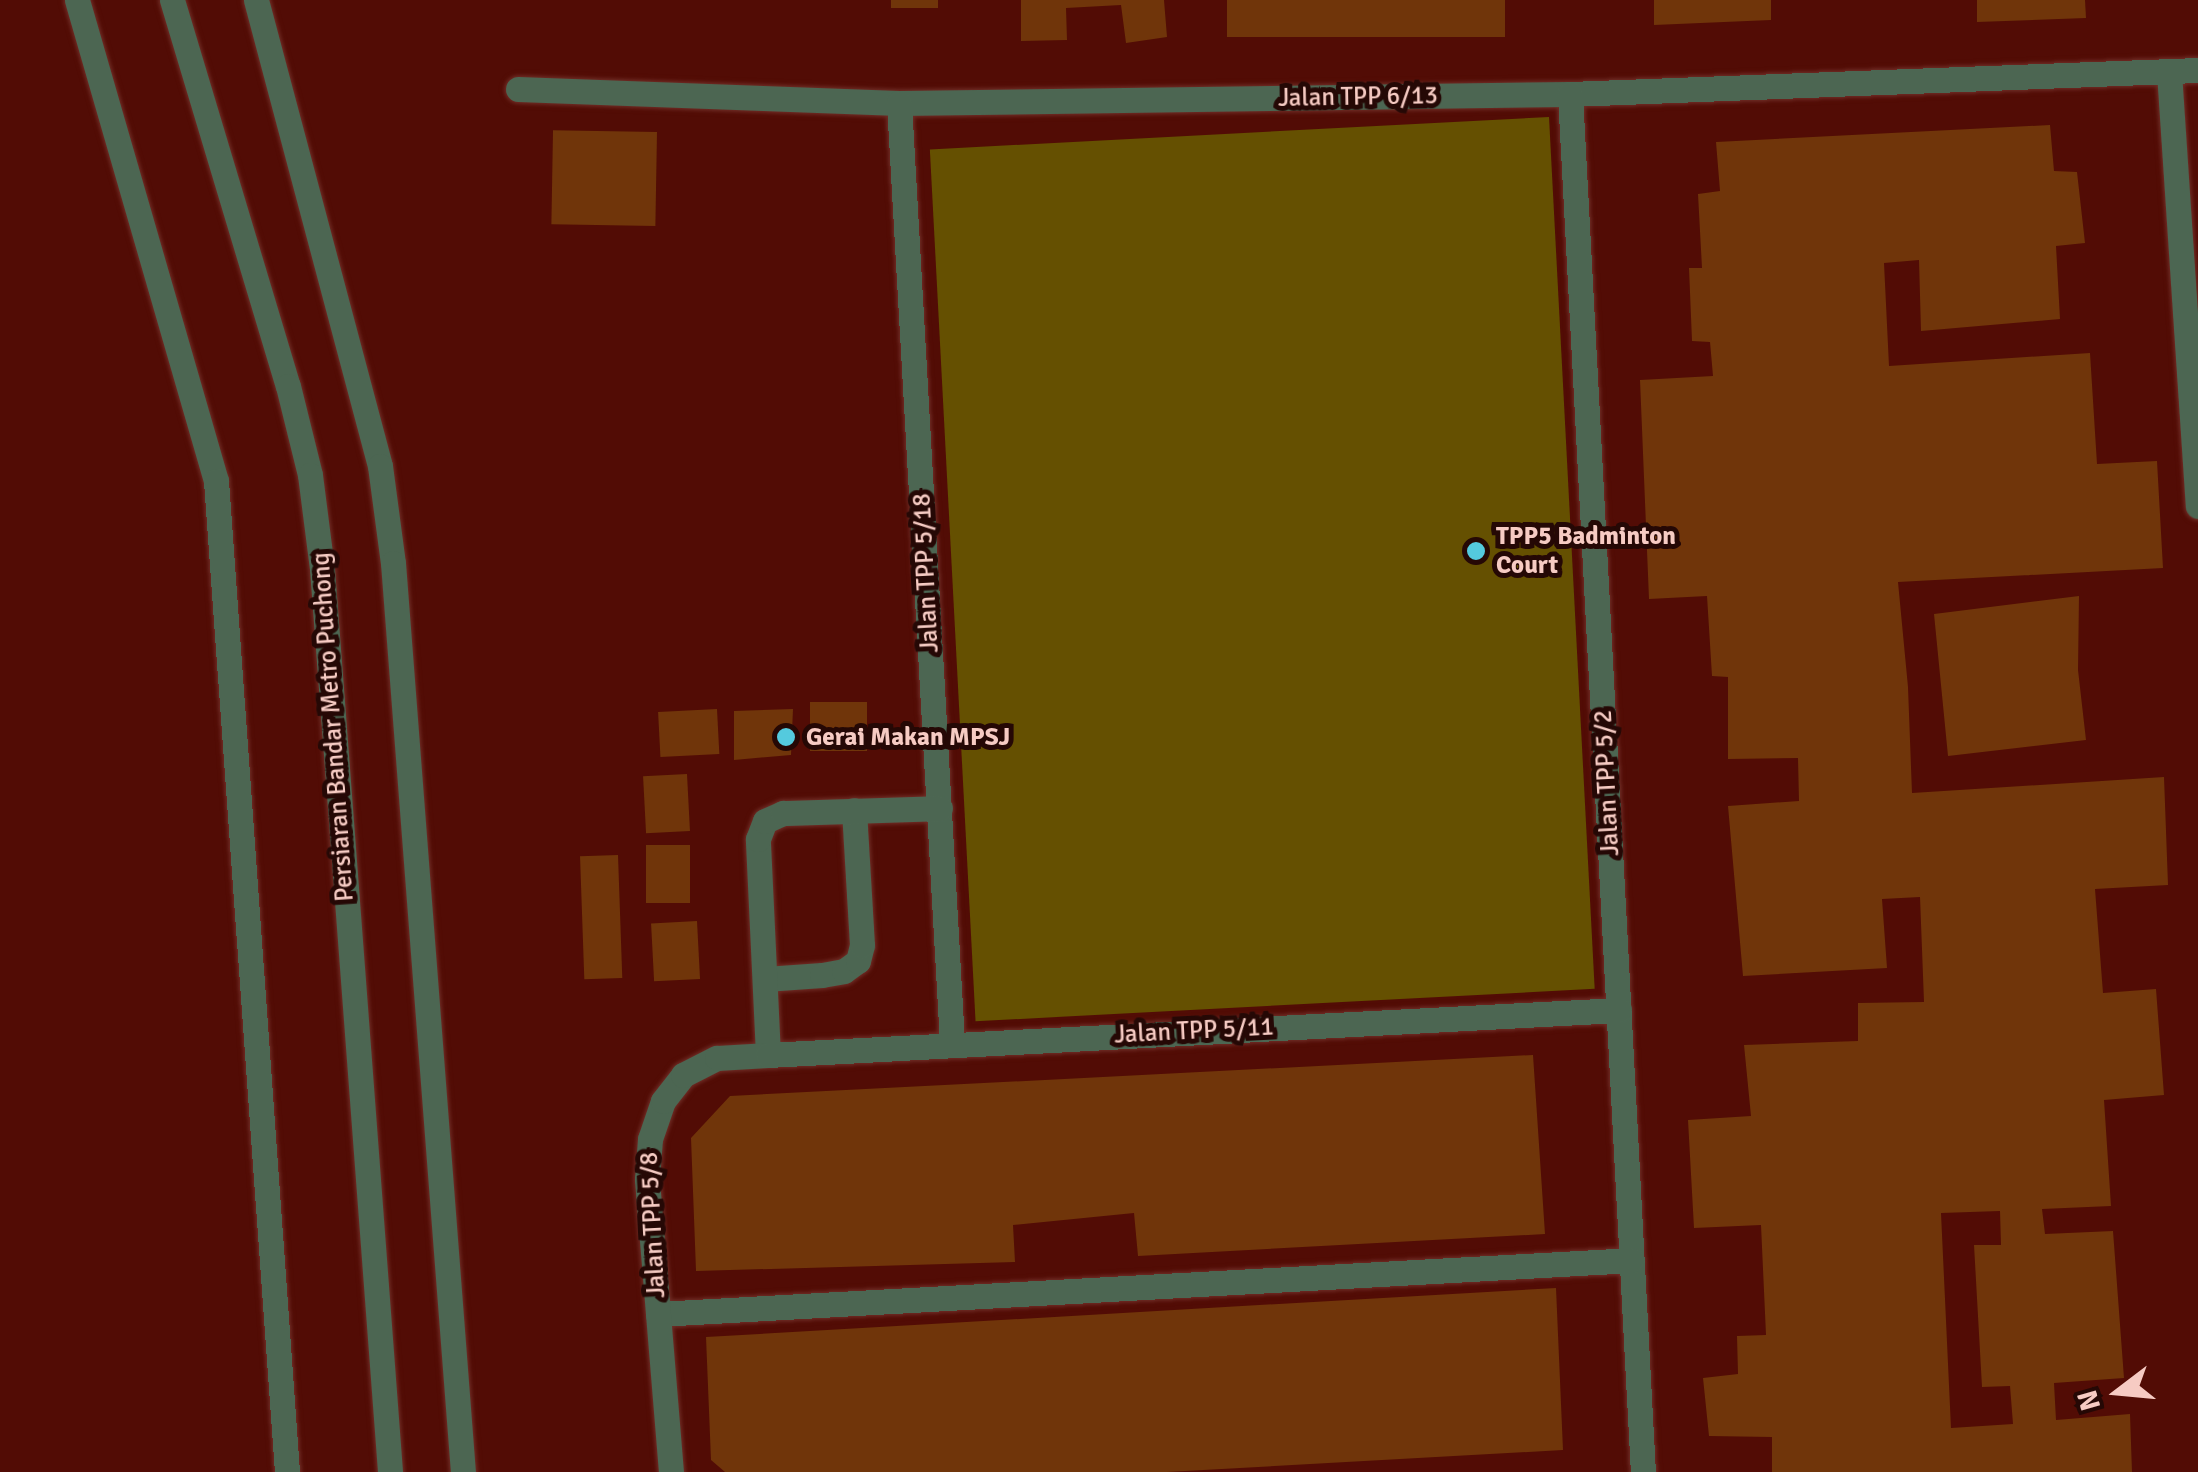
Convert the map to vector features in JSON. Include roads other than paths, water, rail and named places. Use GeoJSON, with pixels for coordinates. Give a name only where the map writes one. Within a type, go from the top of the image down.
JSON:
{"type":"FeatureCollection","features":[{"type":"Feature","properties":{"kind":"street"},"geometry":{"type":"LineString","coordinates":[[77,0],[216,482],[287,1472]]}},
{"type":"Feature","properties":{"kind":"street","name":"Persiaran Bandar Metro Puchong"},"geometry":{"type":"LineString","coordinates":[[172,0],[288,386],[310,475],[322,568],[390,1472]]}},
{"type":"Feature","properties":{"kind":"street"},"geometry":{"type":"LineString","coordinates":[[256,0],[380,466],[393,563],[463,1472]]}},
{"type":"Feature","properties":{"kind":"street","name":"Jalan TPP 6/13"},"geometry":{"type":"LineString","coordinates":[[518,90],[898,103],[1570,94],[2198,70]]}},
{"type":"Feature","properties":{"kind":"street"},"geometry":{"type":"LineString","coordinates":[[2169,72],[2198,506]]}},
{"type":"Feature","properties":{"kind":"street","name":"Jalan TPP 5/2"},"geometry":{"type":"LineString","coordinates":[[1570,94],[1643,1472]]}},
{"type":"Feature","properties":{"kind":"street","name":"Jalan TPP 5/18"},"geometry":{"type":"LineString","coordinates":[[898,103],[952,1042]]}},
{"type":"Feature","properties":{"kind":"street"},"geometry":{"type":"LineString","coordinates":[[768,1054],[758,839],[766,821],[783,813],[940,808]]}},
{"type":"Feature","properties":{"kind":"street"},"geometry":{"type":"LineString","coordinates":[[764,979],[822,975],[844,970],[858,961],[862,945],[854,810]]}},
{"type":"Feature","properties":{"kind":"street","name":"Jalan TPP 5/11"},"geometry":{"type":"LineString","coordinates":[[768,1054],[1619,1010]]}},
{"type":"Feature","properties":{"kind":"street","name":"Jalan TPP 5/8"},"geometry":{"type":"LineString","coordinates":[[670,1472],[647,1178],[650,1139],[663,1101],[683,1075],[717,1058],[768,1054]]}},
{"type":"Feature","properties":{"kind":"street"},"geometry":{"type":"LineString","coordinates":[[658,1314],[1632,1260]]}},
{"type":"Feature","properties":{"kind":"place","name":"TPP5 Badminton Court"},"geometry":{"type":"Point","coordinates":[1476,551]}},
{"type":"Feature","properties":{"kind":"place","name":"Gerai Makan MPSJ"},"geometry":{"type":"Point","coordinates":[786,737]}}]}
